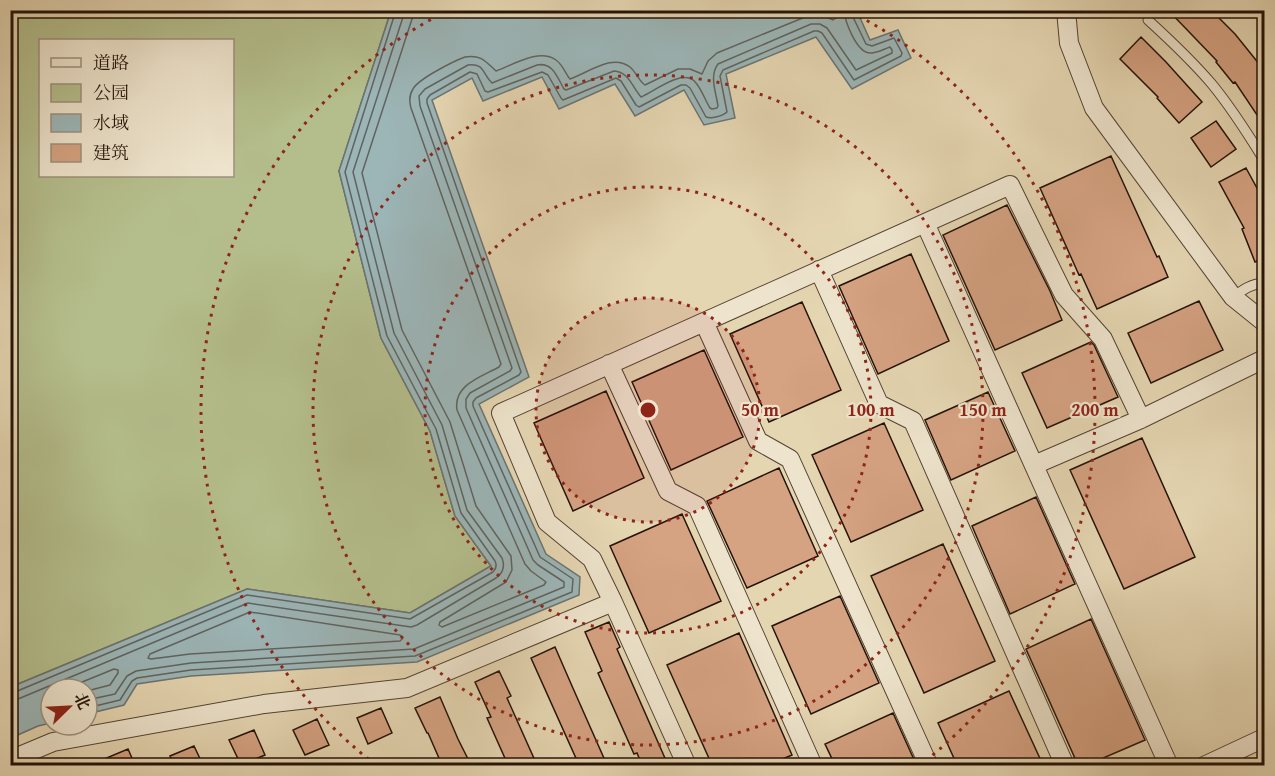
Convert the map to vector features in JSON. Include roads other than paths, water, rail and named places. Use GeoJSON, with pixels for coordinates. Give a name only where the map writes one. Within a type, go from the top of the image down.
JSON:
{"type":"FeatureCollection","features":[{"type":"Feature","properties":{"kind":"street"},"geometry":{"type":"LineString","coordinates":[[1066,10],[1069,43],[1094,108],[1233,297],[1264,322]]}},
{"type":"Feature","properties":{"kind":"street"},"geometry":{"type":"LineString","coordinates":[[687,765],[592,559],[547,522],[501,413],[1010,185],[1064,296],[1103,339],[1141,419]]}},
{"type":"Feature","properties":{"kind":"street"},"geometry":{"type":"LineString","coordinates":[[925,223],[1170,765]]}},
{"type":"Feature","properties":{"kind":"street"},"geometry":{"type":"LineString","coordinates":[[819,270],[879,404],[913,421],[1065,765]]}},
{"type":"Feature","properties":{"kind":"street"},"geometry":{"type":"LineString","coordinates":[[704,322],[758,441],[790,459],[929,765]]}},
{"type":"Feature","properties":{"kind":"street"},"geometry":{"type":"LineString","coordinates":[[1034,465],[1141,419],[1264,359]]}},
{"type":"Feature","properties":{"kind":"street"},"geometry":{"type":"LineString","coordinates":[[609,364],[668,491],[697,506],[813,765]]}},
{"type":"Feature","properties":{"kind":"street"},"geometry":{"type":"LineString","coordinates":[[10,760],[53,742],[264,704],[407,688],[613,602]]}},
{"type":"Feature","properties":{"kind":"street"},"geometry":{"type":"LineString","coordinates":[[1204,765],[1264,738]]}},
{"type":"Feature","properties":{"kind":"lane"},"geometry":{"type":"LineString","coordinates":[[1148,20],[1184,53],[1212,85],[1264,160]]}},
{"type":"Feature","properties":{"kind":"lane"},"geometry":{"type":"LineString","coordinates":[[1233,297],[1252,284],[1264,283]]}},
{"type":"Feature","properties":{"kind":"water"},"geometry":{"type":"Polygon","coordinates":[[[391,11],[857,11],[870,40],[898,30],[911,58],[852,89],[816,37],[726,74],[735,118],[704,125],[684,90],[635,116],[615,84],[559,109],[542,77],[483,101],[472,78],[432,100],[529,377],[479,404],[546,554],[580,577],[579,595],[417,662],[191,676],[137,684],[124,705],[99,711],[99,677],[39,677],[39,726],[11,738],[11,687],[247,589],[410,613],[491,566],[455,516],[430,431],[381,338],[339,171],[391,11]]]}}]}
